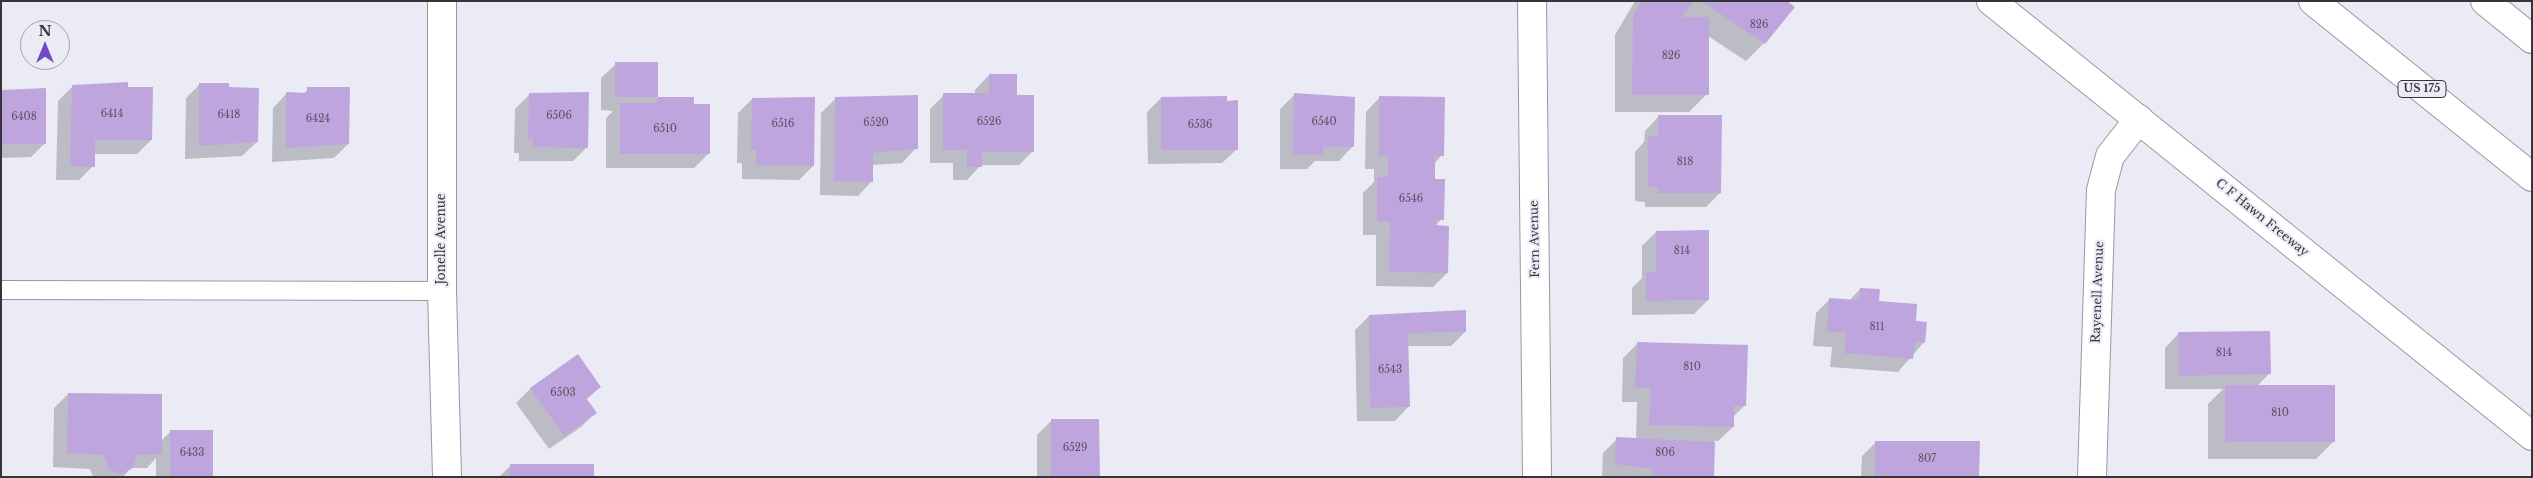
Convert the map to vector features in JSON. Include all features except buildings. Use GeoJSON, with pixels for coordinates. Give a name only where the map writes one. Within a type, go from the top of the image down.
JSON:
{"type":"FeatureCollection","features":[{"type":"Feature","properties":{"kind":"main road","name":"Jonelle Avenue"},"geometry":{"type":"LineString","coordinates":[[442,1],[442,291],[447,477]]}},
{"type":"Feature","properties":{"kind":"main road","name":"Fern Avenue"},"geometry":{"type":"LineString","coordinates":[[1532,1],[1537,477]]}},
{"type":"Feature","properties":{"kind":"main road","name":"C F Hawn Freeway"},"geometry":{"type":"LineString","coordinates":[[1991,1],[2139,118],[2532,436]]}},
{"type":"Feature","properties":{"kind":"main road","name":"US 175"},"geometry":{"type":"LineString","coordinates":[[2313,1],[2532,177]]}},
{"type":"Feature","properties":{"kind":"main road"},"geometry":{"type":"LineString","coordinates":[[2485,1],[2532,39]]}},
{"type":"Feature","properties":{"kind":"main road"},"geometry":{"type":"LineString","coordinates":[[2508,1],[2532,33]]}},
{"type":"Feature","properties":{"kind":"main road","name":"Rayenell Avenue"},"geometry":{"type":"LineString","coordinates":[[2092,477],[2101,190],[2110,156],[2139,118]]}},
{"type":"Feature","properties":{"kind":"lane"},"geometry":{"type":"LineString","coordinates":[[1,290],[442,291]]}}]}
